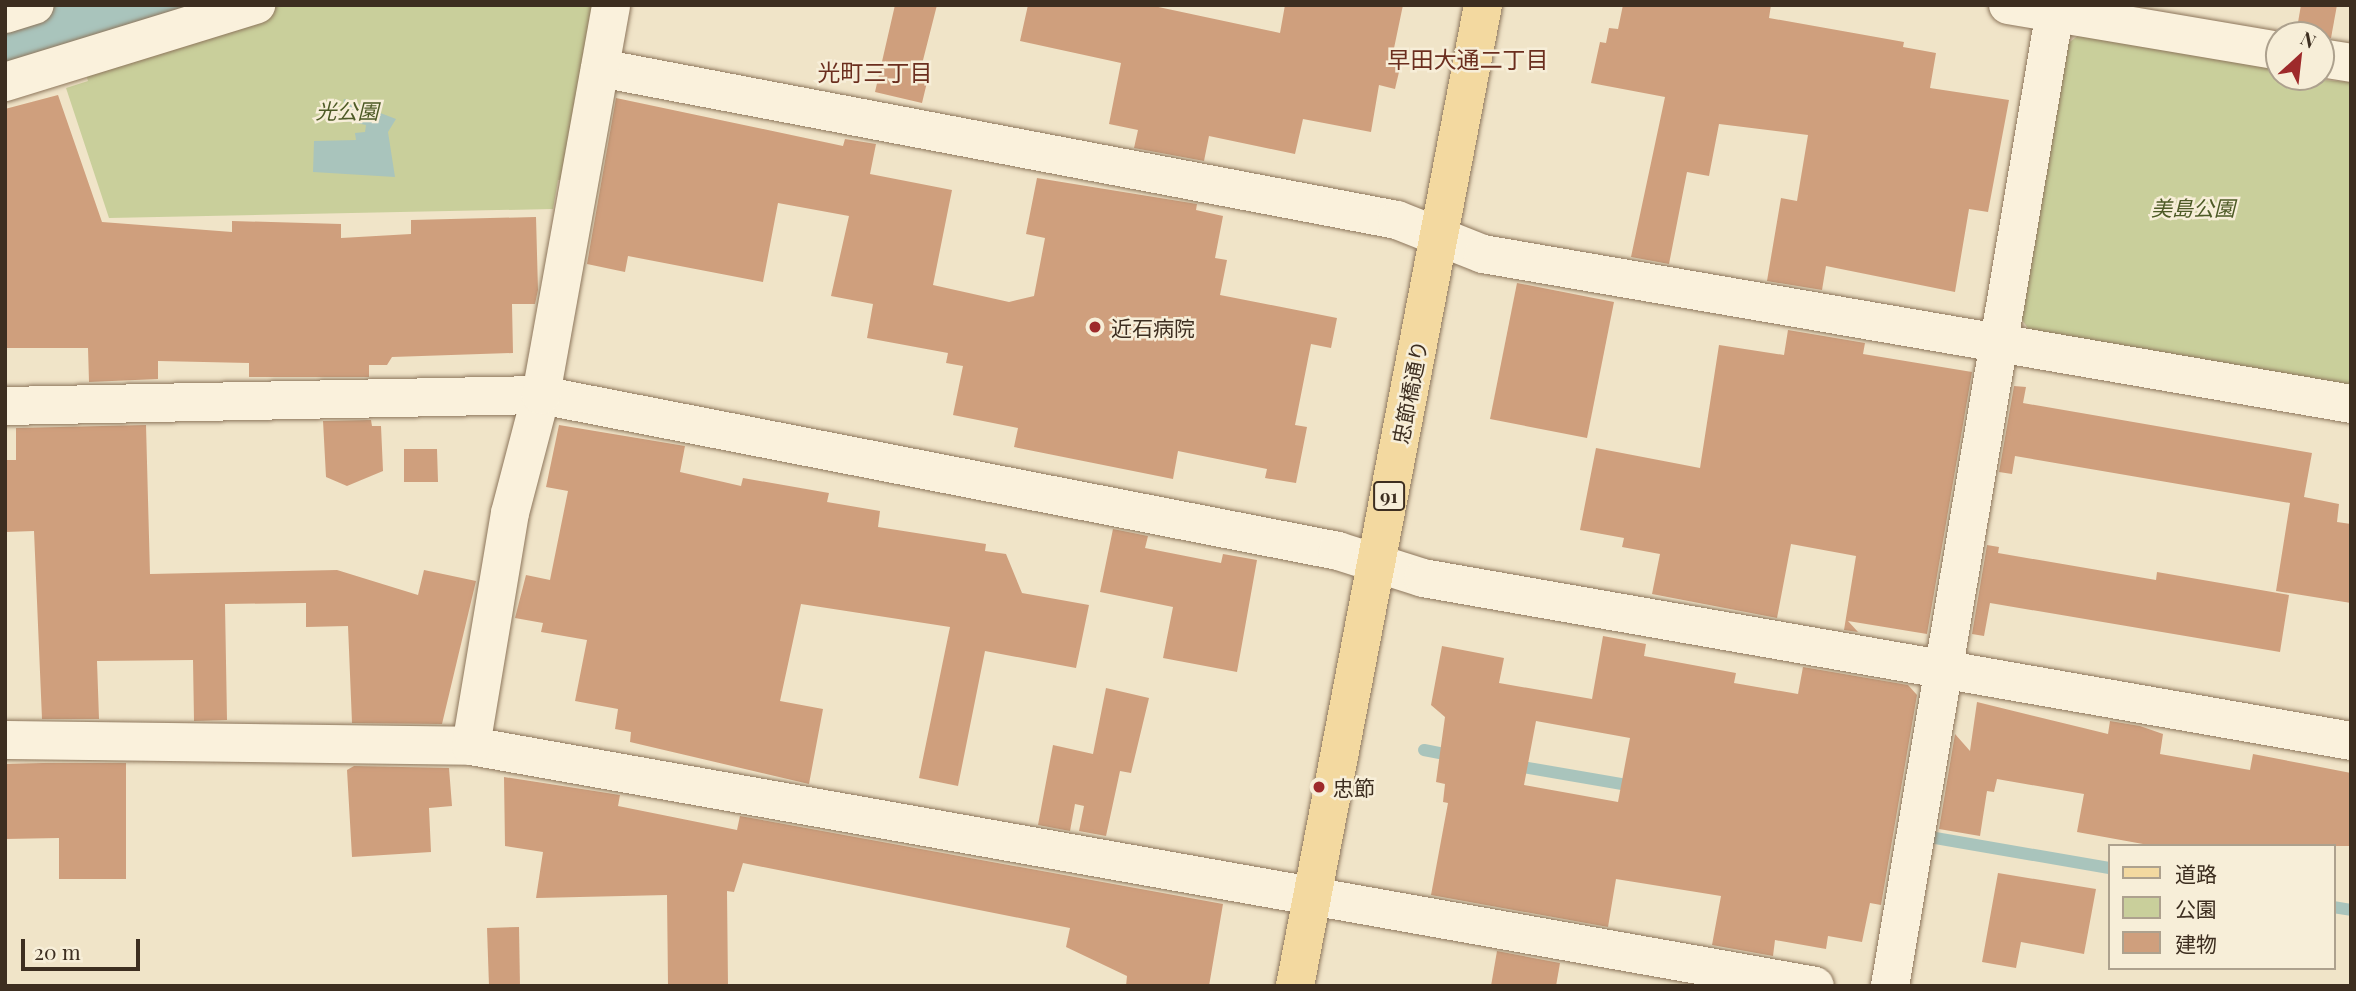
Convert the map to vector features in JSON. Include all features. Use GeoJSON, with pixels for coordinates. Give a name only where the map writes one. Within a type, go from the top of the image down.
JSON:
{"type":"FeatureCollection","features":[{"type":"Feature","properties":{"kind":"main road","name":"忠節橋通り"},"geometry":{"type":"LineString","coordinates":[[1295,986],[1483,5]]}},
{"type":"Feature","properties":{"kind":"street"},"geometry":{"type":"LineString","coordinates":[[5,15],[35,5]]}},
{"type":"Feature","properties":{"kind":"street"},"geometry":{"type":"LineString","coordinates":[[5,82],[256,5]]}},
{"type":"Feature","properties":{"kind":"street"},"geometry":{"type":"LineString","coordinates":[[471,746],[510,513],[541,395],[611,5]]}},
{"type":"Feature","properties":{"kind":"street"},"geometry":{"type":"LineString","coordinates":[[2008,5],[2055,9],[2265,48]]}},
{"type":"Feature","properties":{"kind":"street"},"geometry":{"type":"LineString","coordinates":[[1890,986],[2055,9]]}},
{"type":"Feature","properties":{"kind":"street"},"geometry":{"type":"LineString","coordinates":[[600,68],[1397,220],[1439,239],[1483,254],[2351,404]]}},
{"type":"Feature","properties":{"kind":"street"},"geometry":{"type":"LineString","coordinates":[[5,405],[541,395],[1376,563],[1423,578],[2351,741]]}},
{"type":"Feature","properties":{"kind":"street"},"geometry":{"type":"LineString","coordinates":[[5,740],[471,746],[1311,900],[1815,986]]}},
{"type":"Feature","properties":{"kind":"green space","name":"光公園"},"geometry":{"type":"Polygon","coordinates":[[[264,5],[615,5],[578,180],[558,180],[553,209],[109,218],[66,88],[88,81],[84,68],[264,5]]]}},
{"type":"Feature","properties":{"kind":"green space","name":"美島公園"},"geometry":{"type":"Polygon","coordinates":[[[2079,35],[2265,68],[2265,91],[2335,91],[2335,81],[2351,82],[2351,385],[2030,331],[2020,317],[2067,44],[2079,35]]]}},
{"type":"Feature","properties":{"kind":"water"},"geometry":{"type":"Polygon","coordinates":[[[344,99],[396,119],[388,132],[395,177],[313,172],[314,141],[356,140],[355,133],[365,132],[366,125],[341,120],[344,99]]]}},
{"type":"Feature","properties":{"kind":"building"},"geometry":{"type":"Polygon","coordinates":[[[895,5],[937,5],[920,72],[929,74],[922,103],[875,92],[895,5]]]}},
{"type":"Feature","properties":{"kind":"building"},"geometry":{"type":"Polygon","coordinates":[[[1028,5],[1149,5],[1280,33],[1285,5],[1403,5],[1393,53],[1403,55],[1395,89],[1379,85],[1371,132],[1303,119],[1295,154],[1209,136],[1204,161],[1134,148],[1138,130],[1109,124],[1121,63],[1020,41],[1028,5]]]}},
{"type":"Feature","properties":{"kind":"building"},"geometry":{"type":"Polygon","coordinates":[[[1623,5],[1771,5],[1769,18],[1904,42],[1903,47],[1936,53],[1930,88],[2009,100],[1988,212],[1969,209],[1955,292],[1826,266],[1822,290],[1767,281],[1781,198],[1797,201],[1808,135],[1719,124],[1709,176],[1687,172],[1669,264],[1631,257],[1665,97],[1591,83],[1600,42],[1606,43],[1609,28],[1618,29],[1623,5]]]}},
{"type":"Feature","properties":{"kind":"building"},"geometry":{"type":"Polygon","coordinates":[[[2301,5],[2337,5],[2334,21],[2298,21],[2301,5]]]}},
{"type":"Feature","properties":{"kind":"building"},"geometry":{"type":"Polygon","coordinates":[[[58,95],[102,222],[232,232],[232,221],[341,224],[341,238],[411,234],[411,220],[536,217],[538,290],[535,304],[512,304],[513,353],[392,357],[387,365],[369,365],[369,377],[249,377],[249,363],[158,361],[158,379],[89,382],[88,348],[5,348],[5,109],[58,95]]]}},
{"type":"Feature","properties":{"kind":"building"},"geometry":{"type":"Polygon","coordinates":[[[616,98],[843,146],[845,139],[876,144],[870,174],[952,190],[933,285],[1009,302],[1034,296],[1045,238],[1026,234],[1037,178],[1197,204],[1196,210],[1223,216],[1215,258],[1227,260],[1220,295],[1337,318],[1331,348],[1311,344],[1295,425],[1307,427],[1296,483],[1265,478],[1267,469],[1178,451],[1173,479],[1014,447],[1018,428],[953,415],[963,366],[946,363],[948,353],[867,338],[873,304],[831,296],[849,216],[778,203],[763,282],[628,256],[625,272],[587,264],[616,98]]]}},
{"type":"Feature","properties":{"kind":"building"},"geometry":{"type":"Polygon","coordinates":[[[1517,283],[1614,302],[1587,438],[1490,419],[1517,283]]]}},
{"type":"Feature","properties":{"kind":"building"},"geometry":{"type":"Polygon","coordinates":[[[1788,330],[1865,343],[1863,354],[1972,372],[1927,634],[1848,621],[1858,632],[1844,630],[1856,556],[1791,544],[1777,618],[1652,594],[1660,554],[1622,547],[1624,538],[1580,530],[1596,448],[1700,468],[1719,345],[1784,355],[1788,330]]]}},
{"type":"Feature","properties":{"kind":"building"},"geometry":{"type":"Polygon","coordinates":[[[2014,386],[2026,387],[2023,403],[2312,453],[2304,497],[2339,504],[2337,522],[2351,524],[2351,603],[2276,591],[2290,503],[2015,456],[2012,474],[1999,472],[2014,386]]]}},
{"type":"Feature","properties":{"kind":"building"},"geometry":{"type":"Polygon","coordinates":[[[371,420],[372,426],[381,426],[383,471],[347,486],[326,477],[323,421],[371,420]]]}},
{"type":"Feature","properties":{"kind":"building"},"geometry":{"type":"Polygon","coordinates":[[[146,425],[150,574],[337,570],[418,595],[424,570],[476,581],[442,724],[352,723],[348,626],[306,627],[306,603],[225,604],[227,720],[194,721],[193,660],[97,661],[99,719],[42,719],[34,531],[5,532],[5,460],[16,460],[16,428],[146,425]]]}},
{"type":"Feature","properties":{"kind":"building"},"geometry":{"type":"Polygon","coordinates":[[[559,425],[685,446],[680,472],[741,486],[743,478],[829,493],[827,502],[880,511],[878,527],[986,544],[985,551],[1006,554],[1022,593],[1089,605],[1076,668],[985,651],[958,786],[919,778],[950,627],[801,604],[780,701],[823,709],[809,784],[630,742],[631,732],[615,729],[618,709],[575,701],[587,640],[541,632],[543,623],[515,618],[526,575],[550,580],[568,491],[546,487],[559,425]]]}},
{"type":"Feature","properties":{"kind":"building"},"geometry":{"type":"Polygon","coordinates":[[[404,449],[437,449],[438,482],[404,482],[404,449]]]}},
{"type":"Feature","properties":{"kind":"building"},"geometry":{"type":"Polygon","coordinates":[[[1113,529],[1148,536],[1145,548],[1221,563],[1223,554],[1257,560],[1237,672],[1163,658],[1173,607],[1100,592],[1113,529]]]}},
{"type":"Feature","properties":{"kind":"building"},"geometry":{"type":"Polygon","coordinates":[[[1987,545],[1999,547],[1998,553],[2156,580],[2157,572],[2289,595],[2280,652],[1990,603],[1984,636],[1972,634],[1987,545]]]}},
{"type":"Feature","properties":{"kind":"building"},"geometry":{"type":"Polygon","coordinates":[[[1603,636],[1646,644],[1644,656],[1736,673],[1734,683],[1798,694],[1803,667],[1908,685],[1917,695],[1881,905],[1870,903],[1862,942],[1828,936],[1826,949],[1775,940],[1773,956],[1712,945],[1721,896],[1616,879],[1608,927],[1431,895],[1448,803],[1443,802],[1445,784],[1436,782],[1445,717],[1431,705],[1442,646],[1504,658],[1499,683],[1592,699],[1603,636]],[[1536,721],[1524,785],[1618,802],[1630,738],[1536,721]]]}},
{"type":"Feature","properties":{"kind":"building"},"geometry":{"type":"Polygon","coordinates":[[[1106,688],[1149,698],[1131,773],[1120,771],[1106,836],[1079,831],[1084,806],[1075,804],[1070,831],[1038,825],[1053,745],[1093,754],[1106,688]]]}},
{"type":"Feature","properties":{"kind":"building"},"geometry":{"type":"Polygon","coordinates":[[[1977,702],[2108,734],[2110,721],[2140,726],[2163,734],[2160,754],[2250,770],[2253,754],[2351,773],[2351,846],[2143,844],[2077,832],[2084,794],[1997,779],[1994,792],[1987,791],[1980,836],[1939,829],[1955,734],[1970,751],[1977,702]]]}},
{"type":"Feature","properties":{"kind":"building"},"geometry":{"type":"Polygon","coordinates":[[[126,763],[126,879],[59,879],[59,838],[5,839],[5,764],[126,763]]]}},
{"type":"Feature","properties":{"kind":"building"},"geometry":{"type":"Polygon","coordinates":[[[354,766],[449,768],[452,806],[429,808],[431,852],[352,857],[347,770],[354,766]]]}},
{"type":"Feature","properties":{"kind":"building"},"geometry":{"type":"Polygon","coordinates":[[[504,777],[620,795],[618,806],[737,830],[740,816],[1223,904],[1209,986],[1126,986],[1127,976],[1066,947],[1070,928],[743,863],[734,892],[727,891],[728,986],[668,986],[667,895],[536,898],[543,852],[505,846],[504,777]]]}},
{"type":"Feature","properties":{"kind":"building"},"geometry":{"type":"Polygon","coordinates":[[[1998,873],[2096,889],[2084,954],[2021,942],[2016,968],[1982,962],[1998,873]]]}},
{"type":"Feature","properties":{"kind":"building"},"geometry":{"type":"Polygon","coordinates":[[[519,927],[520,986],[489,986],[487,928],[519,927]]]}},
{"type":"Feature","properties":{"kind":"building"},"geometry":{"type":"Polygon","coordinates":[[[1497,951],[1560,963],[1556,986],[1491,986],[1497,951]]]}},
{"type":"Feature","properties":{"kind":"waterway"},"geometry":{"type":"LineString","coordinates":[[5,50],[151,5]]}},
{"type":"Feature","properties":{"kind":"waterway"},"geometry":{"type":"LineString","coordinates":[[1424,750],[1455,756]]}},
{"type":"Feature","properties":{"kind":"waterway"},"geometry":{"type":"LineString","coordinates":[[1511,765],[1638,787]]}},
{"type":"Feature","properties":{"kind":"waterway"},"geometry":{"type":"LineString","coordinates":[[1918,835],[2108,868]]}},
{"type":"Feature","properties":{"kind":"waterway"},"geometry":{"type":"LineString","coordinates":[[2335,907],[2351,910]]}},
{"type":"Feature","properties":{"kind":"place","name":"近石病院"},"geometry":{"type":"Point","coordinates":[1095,327]}},
{"type":"Feature","properties":{"kind":"place","name":"忠節"},"geometry":{"type":"Point","coordinates":[1319,787]}},
{"type":"Feature","properties":{"kind":"district","name":"早田大通二丁目"},"geometry":{"type":"Point","coordinates":[1468,59]}},
{"type":"Feature","properties":{"kind":"district","name":"光町三丁目"},"geometry":{"type":"Point","coordinates":[875,72]}}]}
